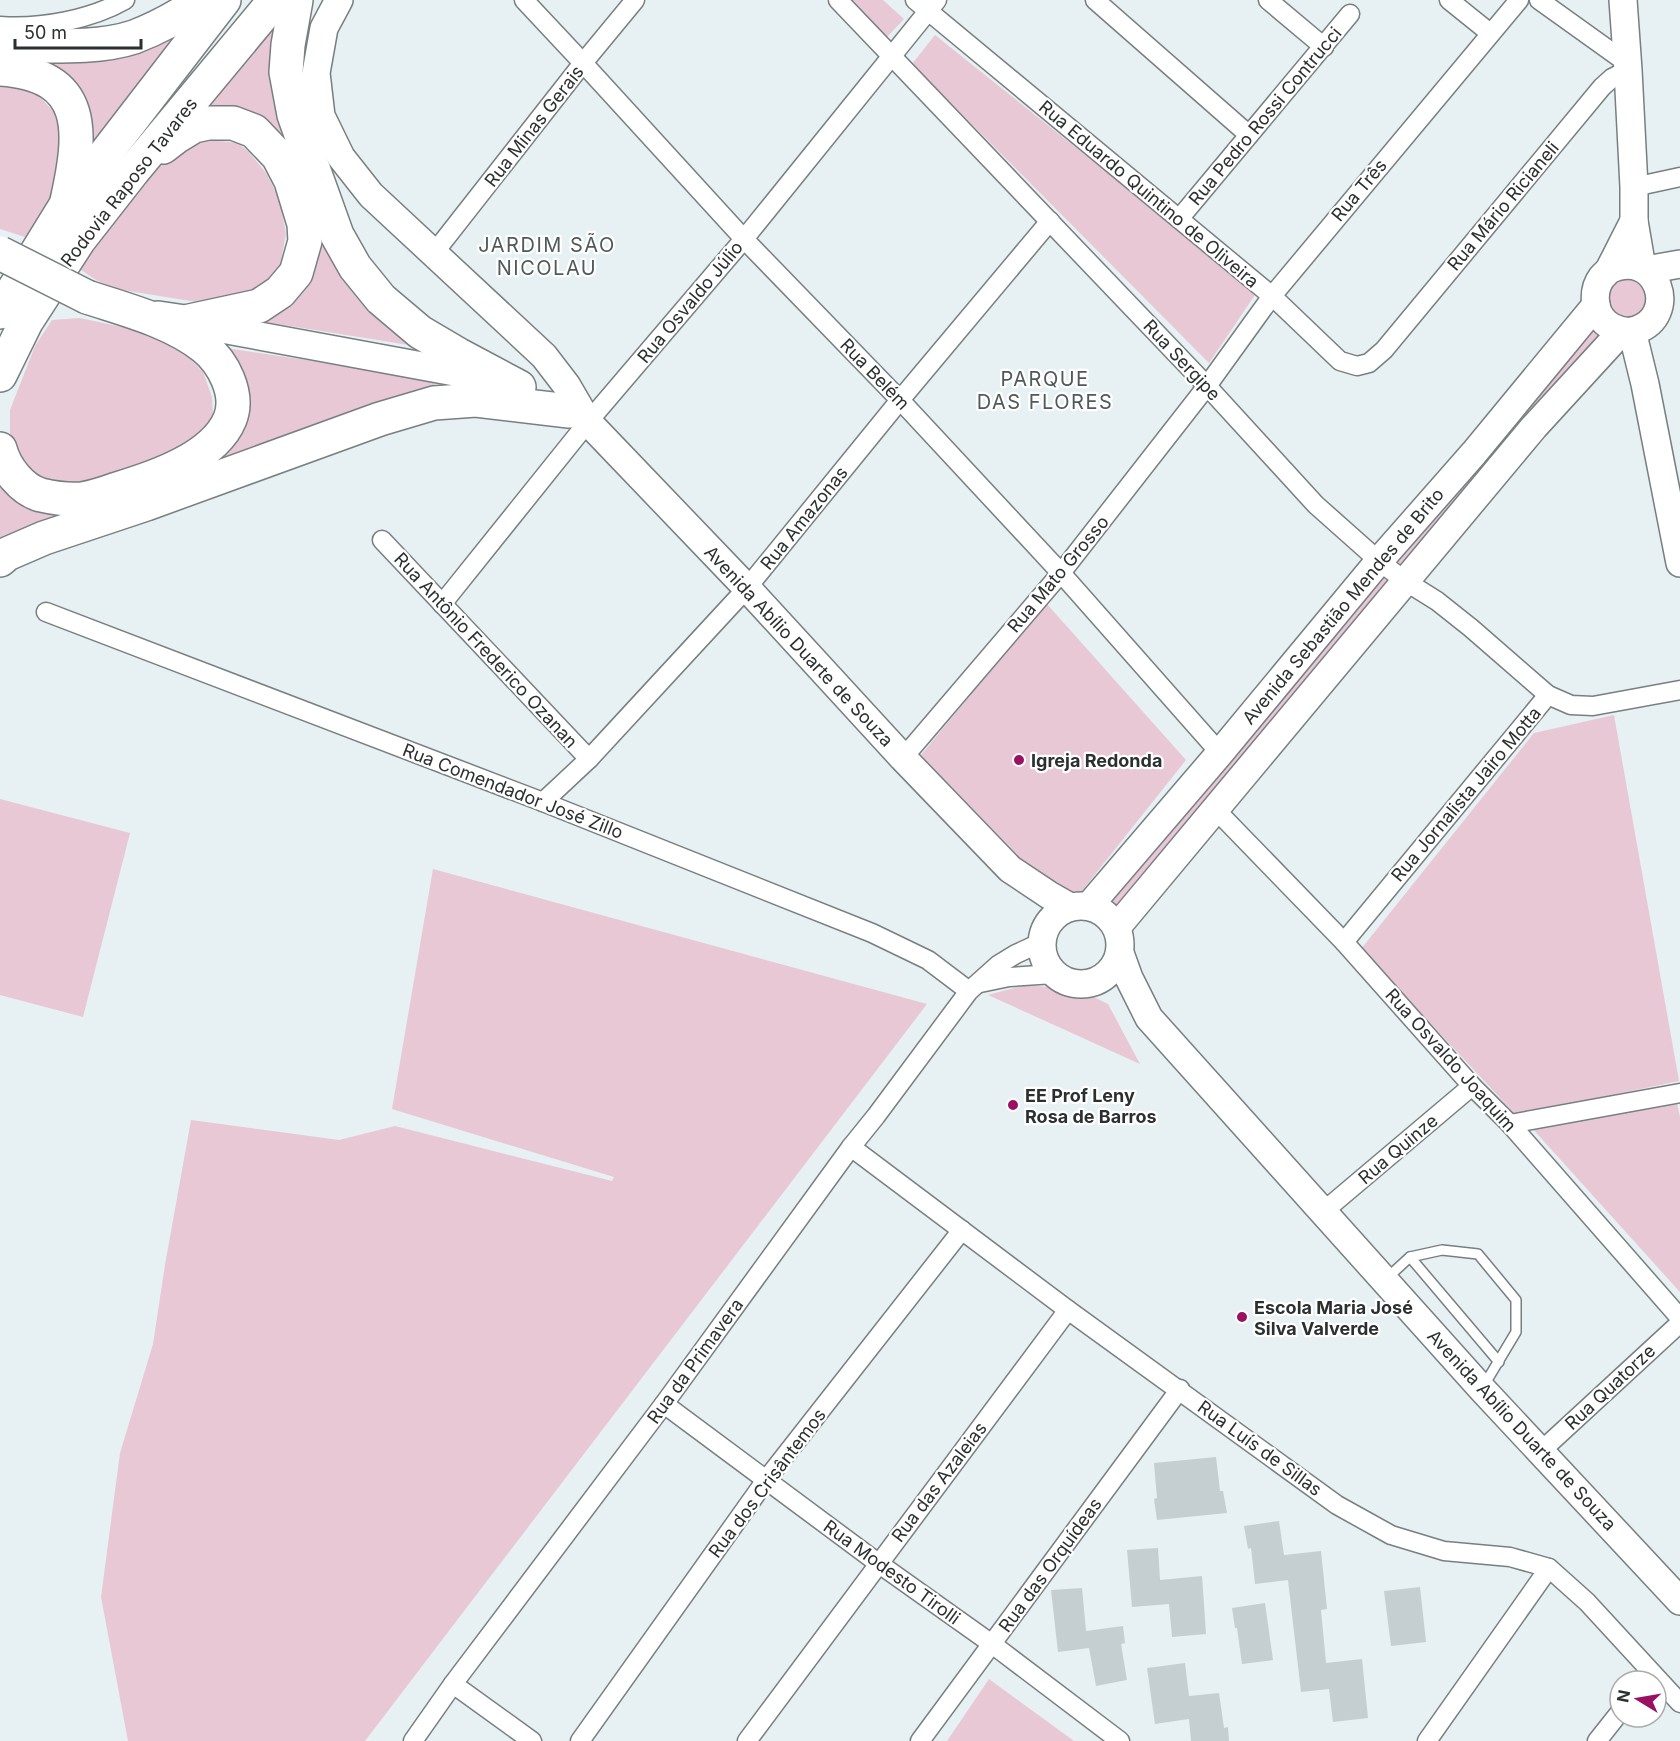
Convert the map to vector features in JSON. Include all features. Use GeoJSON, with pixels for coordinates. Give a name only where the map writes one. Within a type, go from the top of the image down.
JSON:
{"type":"FeatureCollection","features":[{"type":"Feature","properties":{"kind":"highway"},"geometry":{"type":"LineString","coordinates":[[0,46],[85,45],[132,38],[167,23],[203,0]]}},
{"type":"Feature","properties":{"kind":"highway","name":"Rodovia Raposo Tavares"},"geometry":{"type":"LineString","coordinates":[[0,312],[66,206],[224,0]]}},
{"type":"Feature","properties":{"kind":"highway","name":"Rodovia Raposo Tavares"},"geometry":{"type":"LineString","coordinates":[[0,375],[32,312],[80,240],[133,171],[275,0]]}},
{"type":"Feature","properties":{"kind":"highway"},"geometry":{"type":"LineString","coordinates":[[296,0],[286,72],[294,116],[338,235],[355,267],[381,299],[420,332],[459,356],[519,387]]}},
{"type":"Feature","properties":{"kind":"highway"},"geometry":{"type":"LineString","coordinates":[[0,69],[16,70],[42,78],[59,89],[71,105],[76,124],[76,148],[66,206]]}},
{"type":"Feature","properties":{"kind":"highway"},"geometry":{"type":"LineString","coordinates":[[133,171],[176,137],[194,126],[208,123],[233,123],[254,131],[278,156],[291,181],[304,225],[305,242],[296,273],[280,292],[259,306],[185,322],[146,317]]}},
{"type":"Feature","properties":{"kind":"highway"},"geometry":{"type":"LineString","coordinates":[[0,253],[87,297],[146,317],[192,338],[220,363],[228,377],[232,406],[230,419],[216,440],[194,457],[172,470],[81,499],[61,499],[39,494],[24,486],[15,477],[0,450]]}},
{"type":"Feature","properties":{"kind":"highway"},"geometry":{"type":"LineString","coordinates":[[0,560],[7,554],[53,535],[146,504],[380,418],[434,403],[476,400],[579,416]]}},
{"type":"Feature","properties":{"kind":"main road"},"geometry":{"type":"LineString","coordinates":[[339,0],[324,28],[316,73],[321,116],[341,158],[371,195],[544,356],[567,386],[579,416]]}},
{"type":"Feature","properties":{"kind":"main road"},"geometry":{"type":"LineString","coordinates":[[1623,0],[1634,221],[1644,269],[1654,277],[1661,296],[1649,319],[1645,384],[1680,563]]}},
{"type":"Feature","properties":{"kind":"main road"},"geometry":{"type":"LineString","coordinates":[[1634,221],[1609,270],[1597,286],[1596,305],[1599,314],[1613,328],[1649,319]]}},
{"type":"Feature","properties":{"kind":"main road"},"geometry":{"type":"LineString","coordinates":[[1609,270],[1628,265],[1644,269],[1680,264]]}},
{"type":"Feature","properties":{"kind":"main road","name":"Avenida Sebastião Mendes de Brito"},"geometry":{"type":"LineString","coordinates":[[1080,907],[1220,753],[1596,305]]}},
{"type":"Feature","properties":{"kind":"main road","name":"Avenida Sebastião Mendes de Brito"},"geometry":{"type":"LineString","coordinates":[[1119,940],[1215,809],[1534,427],[1649,319]]}},
{"type":"Feature","properties":{"kind":"main road"},"geometry":{"type":"LineString","coordinates":[[185,322],[460,373],[519,387],[579,416]]}},
{"type":"Feature","properties":{"kind":"main road","name":"Avenida Abílio Duarte de Souza"},"geometry":{"type":"LineString","coordinates":[[579,416],[747,588],[903,758],[1010,869],[1080,907]]}},
{"type":"Feature","properties":{"kind":"main road","name":"Avenida Abílio Duarte de Souza"},"geometry":{"type":"LineString","coordinates":[[1010,869],[1043,936]]}},
{"type":"Feature","properties":{"kind":"main road"},"geometry":{"type":"LineString","coordinates":[[1080,907],[1100,910],[1110,917],[1119,940],[1115,966],[1105,977],[1092,984],[1082,985],[1072,984],[1054,974],[1043,954],[1043,936],[1054,916],[1080,907]]}},
{"type":"Feature","properties":{"kind":"main road","name":"Avenida Abílio Duarte de Souza"},"geometry":{"type":"LineString","coordinates":[[1119,940],[1129,978],[1149,1018],[1482,1389],[1680,1601]]}},
{"type":"Feature","properties":{"kind":"main road","name":"Avenida Abílio Duarte de Souza"},"geometry":{"type":"LineString","coordinates":[[1092,984],[1149,1018]]}},
{"type":"Feature","properties":{"kind":"street"},"geometry":{"type":"LineString","coordinates":[[0,26],[54,24],[108,10],[125,0]]}},
{"type":"Feature","properties":{"kind":"street","name":"Rua Belém"},"geometry":{"type":"LineString","coordinates":[[524,0],[744,239],[900,400],[1061,573],[1220,753]]}},
{"type":"Feature","properties":{"kind":"street","name":"Rua Minas Gerais"},"geometry":{"type":"LineString","coordinates":[[434,253],[635,0]]}},
{"type":"Feature","properties":{"kind":"street","name":"Rua Sergipe"},"geometry":{"type":"LineString","coordinates":[[838,0],[1207,386],[1316,505],[1379,561],[1437,601],[1548,695]]}},
{"type":"Feature","properties":{"kind":"street"},"geometry":{"type":"LineString","coordinates":[[1095,0],[1249,135]]}},
{"type":"Feature","properties":{"kind":"street"},"geometry":{"type":"LineString","coordinates":[[1268,0],[1324,47]]}},
{"type":"Feature","properties":{"kind":"street"},"geometry":{"type":"LineString","coordinates":[[1449,0],[1490,33]]}},
{"type":"Feature","properties":{"kind":"street","name":"Rua Três"},"geometry":{"type":"LineString","coordinates":[[1207,386],[1272,296],[1519,0]]}},
{"type":"Feature","properties":{"kind":"street"},"geometry":{"type":"LineString","coordinates":[[1539,0],[1628,66]]}},
{"type":"Feature","properties":{"kind":"street","name":"Rua Osvaldo Júlio"},"geometry":{"type":"LineString","coordinates":[[442,604],[579,416],[744,239],[891,57],[927,4]]}},
{"type":"Feature","properties":{"kind":"street","name":"Rua Eduardo Quintino de Oliveira"},"geometry":{"type":"LineString","coordinates":[[927,4],[1272,296],[1340,361],[1357,366],[1369,363],[1384,350]]}},
{"type":"Feature","properties":{"kind":"street","name":"Rua Pedro Rossi Contrucci"},"geometry":{"type":"LineString","coordinates":[[1179,219],[1350,14]]}},
{"type":"Feature","properties":{"kind":"street","name":"Rua Mário Ricianeli"},"geometry":{"type":"LineString","coordinates":[[1384,350],[1602,87],[1628,66]]}},
{"type":"Feature","properties":{"kind":"street"},"geometry":{"type":"LineString","coordinates":[[1634,187],[1680,177]]}},
{"type":"Feature","properties":{"kind":"street","name":"Rua Amazonas"},"geometry":{"type":"LineString","coordinates":[[543,801],[589,759],[747,588],[1050,221]]}},
{"type":"Feature","properties":{"kind":"street","name":"Rua Mato Grosso"},"geometry":{"type":"LineString","coordinates":[[903,758],[1061,573],[1207,386]]}},
{"type":"Feature","properties":{"kind":"street","name":"Rua Antônio Frederico Ozanan"},"geometry":{"type":"LineString","coordinates":[[382,540],[589,759]]}},
{"type":"Feature","properties":{"kind":"street","name":"Rua Comendador José Zillo"},"geometry":{"type":"LineString","coordinates":[[46,612],[543,801],[872,933],[928,960],[973,987]]}},
{"type":"Feature","properties":{"kind":"street","name":"Rua Jornalista Jairo Motta"},"geometry":{"type":"LineString","coordinates":[[1344,942],[1548,695],[1571,705],[1593,706],[1680,690]]}},
{"type":"Feature","properties":{"kind":"street","name":"Rua Osvaldo Joaquim"},"geometry":{"type":"LineString","coordinates":[[1215,809],[1344,942],[1472,1086],[1510,1124],[1680,1320]]}},
{"type":"Feature","properties":{"kind":"street","name":"Rua da Primavera"},"geometry":{"type":"LineString","coordinates":[[413,1741],[453,1684],[664,1404],[851,1147],[973,987],[998,965],[1043,936]]}},
{"type":"Feature","properties":{"kind":"street"},"geometry":{"type":"LineString","coordinates":[[973,987],[1010,977],[1054,974]]}},
{"type":"Feature","properties":{"kind":"street","name":"Rua Quinze"},"geometry":{"type":"LineString","coordinates":[[1324,1211],[1472,1086]]}},
{"type":"Feature","properties":{"kind":"street"},"geometry":{"type":"LineString","coordinates":[[1510,1124],[1680,1093]]}},
{"type":"Feature","properties":{"kind":"street","name":"Rua Luís de Sillas"},"geometry":{"type":"LineString","coordinates":[[851,1147],[1068,1310],[1337,1505],[1391,1535],[1444,1551],[1510,1557],[1549,1568],[1587,1602],[1641,1669]]}},
{"type":"Feature","properties":{"kind":"street","name":"Rua dos Crisântemos"},"geometry":{"type":"LineString","coordinates":[[580,1741],[766,1480],[962,1230]]}},
{"type":"Feature","properties":{"kind":"street","name":"Rua das Azaleias"},"geometry":{"type":"LineString","coordinates":[[747,1741],[1068,1310]]}},
{"type":"Feature","properties":{"kind":"street","name":"Rua Quatorze"},"geometry":{"type":"LineString","coordinates":[[1540,1452],[1680,1320]]}},
{"type":"Feature","properties":{"kind":"street","name":"Rua das Orquídeas"},"geometry":{"type":"LineString","coordinates":[[920,1741],[1180,1389]]}},
{"type":"Feature","properties":{"kind":"street","name":"Rua Modesto Tirolli"},"geometry":{"type":"LineString","coordinates":[[664,1404],[878,1563],[992,1644],[1120,1741]]}},
{"type":"Feature","properties":{"kind":"street"},"geometry":{"type":"LineString","coordinates":[[1427,1741],[1549,1568]]}},
{"type":"Feature","properties":{"kind":"street"},"geometry":{"type":"LineString","coordinates":[[453,1684],[532,1741]]}},
{"type":"Feature","properties":{"kind":"street","name":"Rua Luís de Sillas"},"geometry":{"type":"LineString","coordinates":[[1668,1693],[1680,1703]]}},
{"type":"Feature","properties":{"kind":"street"},"geometry":{"type":"LineString","coordinates":[[1598,1741],[1608,1728]]}},
{"type":"Feature","properties":{"kind":"lane"},"geometry":{"type":"LineString","coordinates":[[1385,1280],[1410,1257],[1442,1250],[1478,1254],[1516,1300],[1516,1332],[1482,1389]]}},
{"type":"Feature","properties":{"kind":"lane"},"geometry":{"type":"LineString","coordinates":[[1410,1257],[1498,1362]]}},
{"type":"Feature","properties":{"kind":"shaded area"},"geometry":{"type":"Polygon","coordinates":[[[850,0],[883,0],[904,19],[887,37],[850,0]]]}},
{"type":"Feature","properties":{"kind":"shaded area"},"geometry":{"type":"Polygon","coordinates":[[[280,13],[275,98],[281,132],[290,158],[191,117],[280,13]]]}},
{"type":"Feature","properties":{"kind":"shaded area"},"geometry":{"type":"Polygon","coordinates":[[[190,24],[87,152],[31,61],[190,24]]]}},
{"type":"Feature","properties":{"kind":"shaded area"},"geometry":{"type":"Polygon","coordinates":[[[935,35],[1257,292],[1209,363],[912,64],[935,35]]]}},
{"type":"Feature","properties":{"kind":"shaded area"},"geometry":{"type":"Polygon","coordinates":[[[0,83],[36,93],[53,111],[59,129],[60,153],[53,204],[25,237],[0,229],[0,83]]]}},
{"type":"Feature","properties":{"kind":"shaded area"},"geometry":{"type":"Polygon","coordinates":[[[210,140],[238,143],[249,152],[266,173],[280,200],[286,234],[280,265],[270,279],[251,291],[197,302],[116,289],[78,268],[142,181],[183,147],[210,140]]]}},
{"type":"Feature","properties":{"kind":"shaded area"},"geometry":{"type":"Polygon","coordinates":[[[314,220],[343,280],[372,311],[415,346],[259,321],[314,220]]]}},
{"type":"Feature","properties":{"kind":"shaded area"},"geometry":{"type":"Polygon","coordinates":[[[1637,276],[1652,296],[1639,318],[1618,316],[1609,304],[1609,293],[1613,283],[1637,276]]]}},
{"type":"Feature","properties":{"kind":"shaded area"},"geometry":{"type":"Polygon","coordinates":[[[80,318],[150,333],[173,342],[203,372],[212,397],[213,415],[204,429],[186,448],[79,492],[40,487],[10,452],[10,410],[35,346],[52,320],[80,318]]]}},
{"type":"Feature","properties":{"kind":"shaded area"},"geometry":{"type":"Polygon","coordinates":[[[1590,321],[1605,334],[1120,911],[1108,895],[1590,321]]]}},
{"type":"Feature","properties":{"kind":"shaded area"},"geometry":{"type":"Polygon","coordinates":[[[226,348],[402,374],[432,380],[436,387],[205,466],[221,446],[226,348]]]}},
{"type":"Feature","properties":{"kind":"shaded area"},"geometry":{"type":"Polygon","coordinates":[[[0,479],[83,512],[0,545],[0,479]]]}},
{"type":"Feature","properties":{"kind":"shaded area"},"geometry":{"type":"Polygon","coordinates":[[[1046,603],[1186,760],[1081,892],[1064,890],[1017,861],[921,755],[1046,603]]]}},
{"type":"Feature","properties":{"kind":"shaded area"},"geometry":{"type":"Polygon","coordinates":[[[1614,715],[1679,1081],[1516,1115],[1361,949],[1534,733],[1614,715]]]}},
{"type":"Feature","properties":{"kind":"shaded area"},"geometry":{"type":"Polygon","coordinates":[[[0,799],[130,833],[83,1017],[0,995],[0,799]]]}},
{"type":"Feature","properties":{"kind":"shaded area"},"geometry":{"type":"Polygon","coordinates":[[[433,869],[927,1004],[365,1741],[128,1741],[101,1597],[120,1453],[153,1344],[191,1120],[339,1140],[395,1126],[612,1181],[614,1177],[392,1109],[433,869]]]}},
{"type":"Feature","properties":{"kind":"shaded area"},"geometry":{"type":"Polygon","coordinates":[[[1026,985],[1058,988],[1092,996],[1108,1004],[1140,1064],[988,995],[1026,985]]]}},
{"type":"Feature","properties":{"kind":"shaded area"},"geometry":{"type":"Polygon","coordinates":[[[1676,1099],[1680,1117],[1680,1292],[1531,1127],[1676,1099]]]}},
{"type":"Feature","properties":{"kind":"shaded area"},"geometry":{"type":"Polygon","coordinates":[[[989,1679],[1074,1741],[947,1741],[989,1679]]]}},
{"type":"Feature","properties":{"kind":"building"},"geometry":{"type":"Polygon","coordinates":[[[1216,1457],[1220,1491],[1223,1491],[1227,1513],[1157,1520],[1154,1499],[1157,1498],[1154,1463],[1216,1457]]]}},
{"type":"Feature","properties":{"kind":"building"},"geometry":{"type":"Polygon","coordinates":[[[1279,1521],[1284,1555],[1321,1551],[1327,1609],[1321,1610],[1326,1663],[1362,1659],[1368,1718],[1333,1722],[1329,1689],[1301,1692],[1288,1580],[1255,1584],[1251,1548],[1248,1549],[1244,1526],[1279,1521]]]}},
{"type":"Feature","properties":{"kind":"building"},"geometry":{"type":"Polygon","coordinates":[[[1158,1548],[1160,1580],[1202,1576],[1206,1634],[1172,1637],[1169,1604],[1132,1607],[1127,1550],[1158,1548]]]}},
{"type":"Feature","properties":{"kind":"building"},"geometry":{"type":"Polygon","coordinates":[[[1420,1587],[1426,1642],[1391,1646],[1384,1591],[1420,1587]]]}},
{"type":"Feature","properties":{"kind":"building"},"geometry":{"type":"Polygon","coordinates":[[[1082,1588],[1086,1631],[1123,1626],[1125,1643],[1121,1644],[1127,1680],[1096,1686],[1089,1648],[1058,1652],[1051,1590],[1082,1588]]]}},
{"type":"Feature","properties":{"kind":"building"},"geometry":{"type":"Polygon","coordinates":[[[1265,1603],[1273,1660],[1242,1664],[1232,1608],[1265,1603]]]}},
{"type":"Feature","properties":{"kind":"building"},"geometry":{"type":"Polygon","coordinates":[[[1185,1663],[1189,1696],[1219,1693],[1224,1728],[1228,1727],[1229,1741],[1191,1741],[1189,1719],[1155,1724],[1147,1668],[1185,1663]]]}},
{"type":"Feature","properties":{"kind":"place","name":"Igreja Redonda"},"geometry":{"type":"Point","coordinates":[1019,760]}},
{"type":"Feature","properties":{"kind":"place","name":"EE Prof Leny Rosa de Barros"},"geometry":{"type":"Point","coordinates":[1013,1105]}},
{"type":"Feature","properties":{"kind":"place","name":"Escola Maria José Silva Valverde"},"geometry":{"type":"Point","coordinates":[1242,1317]}},
{"type":"Feature","properties":{"kind":"district","name":"JARDIM SÃO NICOLAU"},"geometry":{"type":"Point","coordinates":[547,256]}},
{"type":"Feature","properties":{"kind":"district","name":"PARQUE DAS FLORES"},"geometry":{"type":"Point","coordinates":[1045,390]}}]}
